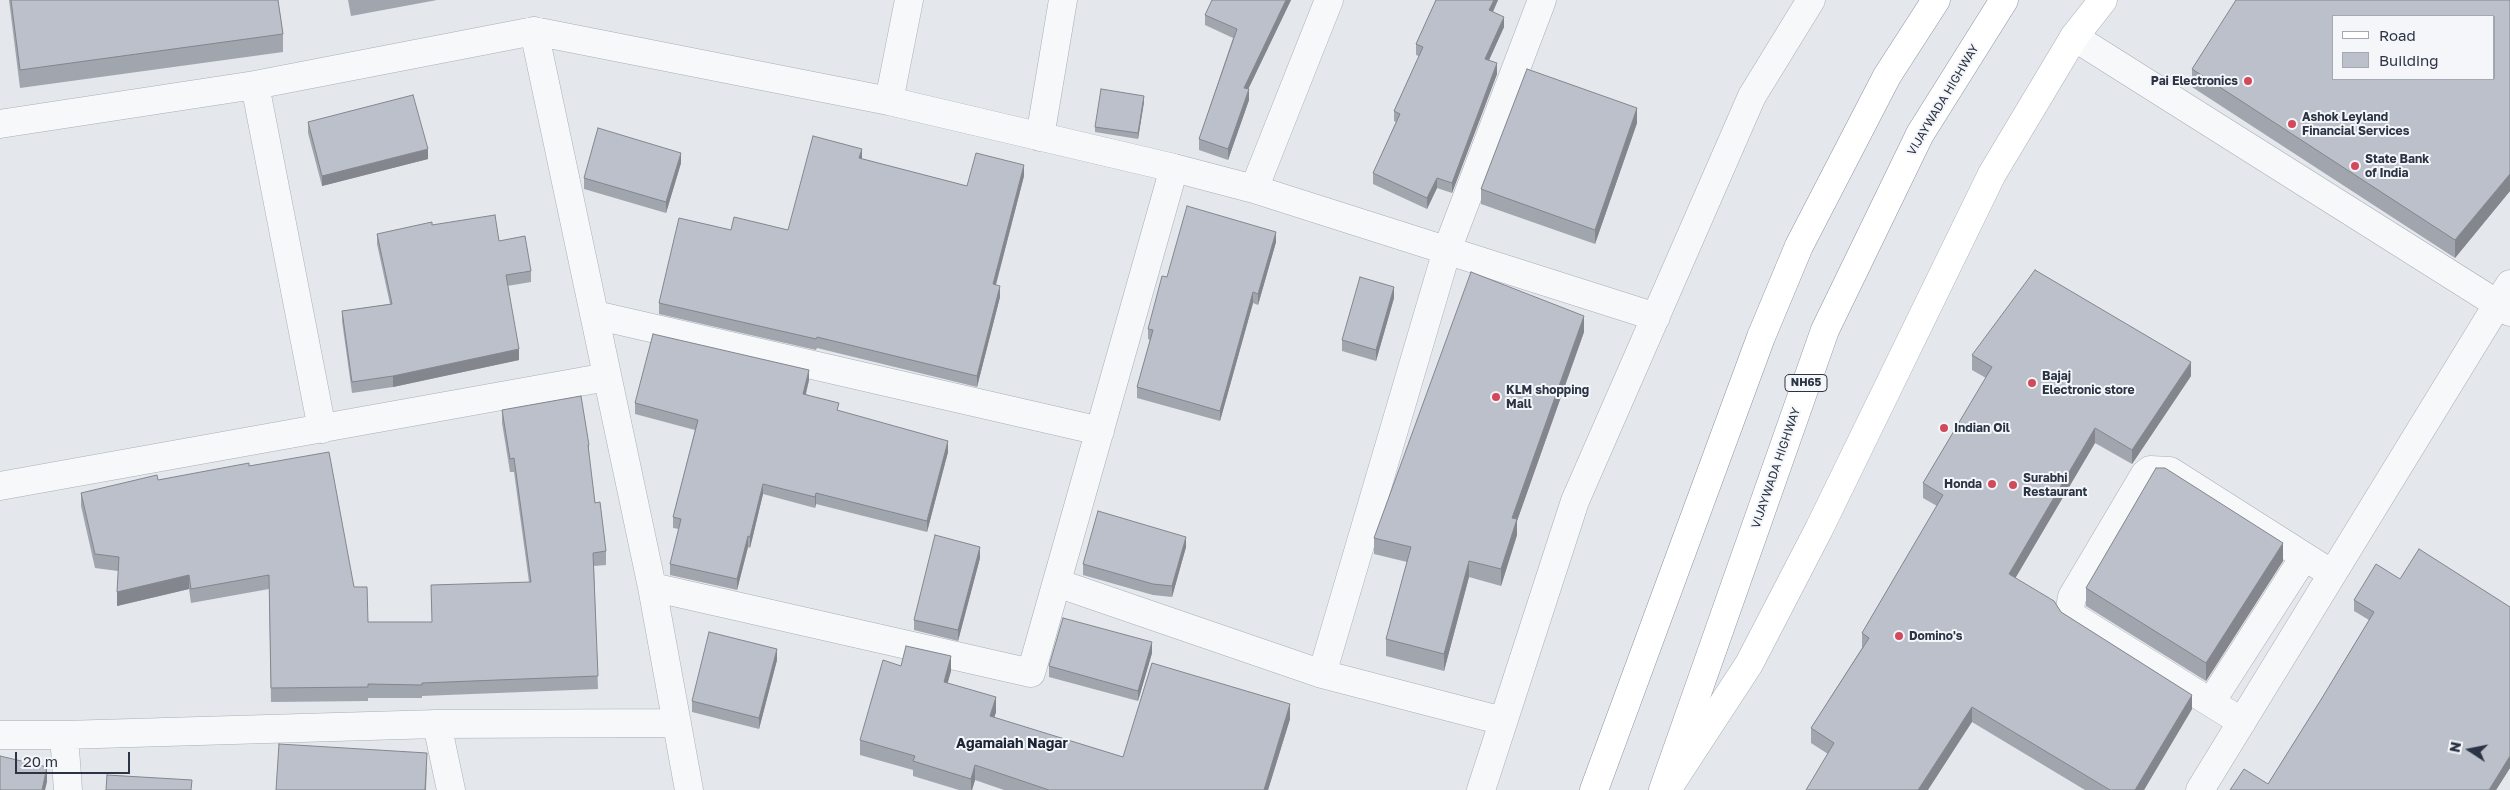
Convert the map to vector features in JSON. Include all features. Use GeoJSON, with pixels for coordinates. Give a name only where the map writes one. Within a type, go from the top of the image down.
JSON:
{"type":"FeatureCollection","features":[{"type":"Feature","properties":{"kind":"main road"},"geometry":{"type":"LineString","coordinates":[[1594,790],[1761,337],[1799,246],[1887,76],[1936,0]]}},
{"type":"Feature","properties":{"kind":"main road","name":"VIJAYWADA HIGHWAY"},"geometry":{"type":"LineString","coordinates":[[1665,790],[1825,330],[1920,134],[2004,0]]}},
{"type":"Feature","properties":{"kind":"main road"},"geometry":{"type":"LineString","coordinates":[[1665,790],[1749,664],[1819,529],[1992,174],[2074,37],[2103,0]]}},
{"type":"Feature","properties":{"kind":"street"},"geometry":{"type":"LineString","coordinates":[[889,101],[909,0]]}},
{"type":"Feature","properties":{"kind":"street"},"geometry":{"type":"LineString","coordinates":[[1040,137],[1063,0]]}},
{"type":"Feature","properties":{"kind":"street"},"geometry":{"type":"LineString","coordinates":[[1254,189],[1329,0]]}},
{"type":"Feature","properties":{"kind":"street"},"geometry":{"type":"LineString","coordinates":[[1322,674],[1447,250],[1542,0]]}},
{"type":"Feature","properties":{"kind":"street"},"geometry":{"type":"LineString","coordinates":[[1481,790],[1575,501],[1752,96],[1811,0]]}},
{"type":"Feature","properties":{"kind":"street"},"geometry":{"type":"LineString","coordinates":[[534,31],[652,587],[689,790]]}},
{"type":"Feature","properties":{"kind":"street"},"geometry":{"type":"LineString","coordinates":[[0,124],[255,85],[534,31],[889,101],[1174,168],[1254,189],[1656,317]]}},
{"type":"Feature","properties":{"kind":"street"},"geometry":{"type":"LineString","coordinates":[[2074,37],[2506,300],[2332,574],[2200,790]]}},
{"type":"Feature","properties":{"kind":"street"},"geometry":{"type":"LineString","coordinates":[[255,85],[322,429]]}},
{"type":"Feature","properties":{"kind":"street"},"geometry":{"type":"LineString","coordinates":[[652,587],[1031,673],[1174,168]]}},
{"type":"Feature","properties":{"kind":"street"},"geometry":{"type":"LineString","coordinates":[[594,315],[1100,431]]}},
{"type":"Feature","properties":{"kind":"street"},"geometry":{"type":"LineString","coordinates":[[0,486],[607,377]]}},
{"type":"Feature","properties":{"kind":"street"},"geometry":{"type":"LineString","coordinates":[[2242,722],[2069,614],[2072,596],[2145,474],[2150,470],[2170,471],[2332,574]]}},
{"type":"Feature","properties":{"kind":"street"},"geometry":{"type":"LineString","coordinates":[[2211,702],[2304,556]]}},
{"type":"Feature","properties":{"kind":"street"},"geometry":{"type":"LineString","coordinates":[[1056,583],[1322,674],[1504,721]]}},
{"type":"Feature","properties":{"kind":"street"},"geometry":{"type":"LineString","coordinates":[[0,735],[64,736],[437,724],[677,723]]}},
{"type":"Feature","properties":{"kind":"street"},"geometry":{"type":"LineString","coordinates":[[437,724],[451,790]]}},
{"type":"Feature","properties":{"kind":"street"},"geometry":{"type":"LineString","coordinates":[[64,736],[68,790]]}},
{"type":"Feature","properties":{"kind":"building"},"geometry":{"type":"Polygon","coordinates":[[[11,0],[278,0],[283,34],[20,70],[11,0]]]}},
{"type":"Feature","properties":{"kind":"building"},"geometry":{"type":"Polygon","coordinates":[[[1212,0],[1286,0],[1244,88],[1249,89],[1228,149],[1199,139],[1237,29],[1205,15],[1212,0]]]}},
{"type":"Feature","properties":{"kind":"building"},"geometry":{"type":"Polygon","coordinates":[[[1436,0],[1494,0],[1489,10],[1504,17],[1485,59],[1497,63],[1452,183],[1437,178],[1427,198],[1373,173],[1400,114],[1394,111],[1423,47],[1416,44],[1436,0]]]}},
{"type":"Feature","properties":{"kind":"building"},"geometry":{"type":"Polygon","coordinates":[[[2236,0],[2510,0],[2510,174],[2455,240],[2192,69],[2236,0]]]}},
{"type":"Feature","properties":{"kind":"building"},"geometry":{"type":"Polygon","coordinates":[[[1527,69],[1637,108],[1595,230],[1481,189],[1527,69]]]}},
{"type":"Feature","properties":{"kind":"building"},"geometry":{"type":"Polygon","coordinates":[[[1101,89],[1144,96],[1138,133],[1095,127],[1101,89]]]}},
{"type":"Feature","properties":{"kind":"building"},"geometry":{"type":"Polygon","coordinates":[[[413,95],[428,149],[322,176],[308,122],[413,95]]]}},
{"type":"Feature","properties":{"kind":"building"},"geometry":{"type":"Polygon","coordinates":[[[598,128],[681,153],[666,202],[584,178],[598,128]]]}},
{"type":"Feature","properties":{"kind":"building"},"geometry":{"type":"Polygon","coordinates":[[[813,136],[862,149],[859,158],[967,186],[976,153],[1024,165],[993,284],[1000,286],[977,376],[817,337],[816,339],[659,303],[679,218],[731,230],[734,217],[788,230],[813,136]]]}},
{"type":"Feature","properties":{"kind":"building"},"geometry":{"type":"Polygon","coordinates":[[[1187,206],[1276,232],[1258,294],[1253,292],[1220,411],[1137,387],[1153,330],[1148,329],[1162,276],[1167,277],[1187,206]]]}},
{"type":"Feature","properties":{"kind":"building"},"geometry":{"type":"Polygon","coordinates":[[[495,215],[499,241],[525,236],[531,271],[506,275],[519,349],[393,376],[352,382],[342,311],[392,304],[377,234],[432,222],[432,225],[495,215]]]}},
{"type":"Feature","properties":{"kind":"building"},"geometry":{"type":"Polygon","coordinates":[[[2035,270],[2191,362],[2132,450],[2095,428],[2009,574],[2054,601],[2061,612],[2192,695],[2135,790],[2110,790],[1972,707],[1918,790],[1806,790],[1834,743],[1811,728],[1869,638],[1862,633],[1943,495],[1923,483],[1992,367],[1972,355],[2035,270]]]}},
{"type":"Feature","properties":{"kind":"building"},"geometry":{"type":"Polygon","coordinates":[[[1471,272],[1584,316],[1512,518],[1517,519],[1501,569],[1469,561],[1444,654],[1386,639],[1411,547],[1374,538],[1471,272]]]}},
{"type":"Feature","properties":{"kind":"building"},"geometry":{"type":"Polygon","coordinates":[[[1360,277],[1394,287],[1376,350],[1342,340],[1360,277]]]}},
{"type":"Feature","properties":{"kind":"building"},"geometry":{"type":"Polygon","coordinates":[[[653,334],[809,370],[803,394],[839,403],[837,410],[948,441],[927,521],[816,493],[815,497],[763,484],[737,579],[670,564],[681,519],[673,517],[698,420],[635,403],[653,334]]]}},
{"type":"Feature","properties":{"kind":"building"},"geometry":{"type":"Polygon","coordinates":[[[581,396],[589,445],[595,503],[600,502],[606,551],[593,553],[598,676],[422,683],[422,685],[368,684],[368,687],[271,688],[269,575],[191,589],[189,575],[117,592],[119,557],[95,554],[81,493],[157,475],[158,480],[249,463],[249,466],[329,452],[354,587],[367,587],[368,622],[432,622],[431,585],[531,582],[514,458],[510,459],[502,410],[581,396]]]}},
{"type":"Feature","properties":{"kind":"building"},"geometry":{"type":"Polygon","coordinates":[[[2156,468],[2165,468],[2283,543],[2206,663],[2086,588],[2156,468]]]}},
{"type":"Feature","properties":{"kind":"building"},"geometry":{"type":"Polygon","coordinates":[[[1098,511],[1186,537],[1172,586],[1153,584],[1083,564],[1098,511]]]}},
{"type":"Feature","properties":{"kind":"building"},"geometry":{"type":"Polygon","coordinates":[[[935,535],[980,547],[958,630],[914,620],[935,535]]]}},
{"type":"Feature","properties":{"kind":"building"},"geometry":{"type":"Polygon","coordinates":[[[2419,549],[2510,607],[2510,756],[2489,790],[2230,790],[2244,769],[2268,784],[2374,612],[2354,600],[2376,564],[2400,579],[2419,549]]]}},
{"type":"Feature","properties":{"kind":"building"},"geometry":{"type":"Polygon","coordinates":[[[1063,618],[1152,642],[1138,691],[1049,666],[1063,618]]]}},
{"type":"Feature","properties":{"kind":"building"},"geometry":{"type":"Polygon","coordinates":[[[709,632],[777,649],[759,718],[692,701],[709,632]]]}},
{"type":"Feature","properties":{"kind":"building"},"geometry":{"type":"Polygon","coordinates":[[[906,646],[951,656],[944,682],[996,697],[990,716],[1123,757],[1152,663],[1290,704],[1264,790],[1049,790],[975,765],[971,779],[913,761],[915,756],[860,740],[883,660],[901,666],[906,646]]]}},
{"type":"Feature","properties":{"kind":"building"},"geometry":{"type":"Polygon","coordinates":[[[279,744],[427,753],[425,790],[276,790],[279,744]]]}},
{"type":"Feature","properties":{"kind":"building"},"geometry":{"type":"Polygon","coordinates":[[[0,756],[47,767],[42,790],[0,790],[0,756]]]}},
{"type":"Feature","properties":{"kind":"building"},"geometry":{"type":"Polygon","coordinates":[[[107,775],[192,780],[191,790],[106,790],[107,775]]]}},
{"type":"Feature","properties":{"kind":"place","name":"Pai Electronics"},"geometry":{"type":"Point","coordinates":[2248,81]}},
{"type":"Feature","properties":{"kind":"place","name":"Ashok Leyland Financial Services"},"geometry":{"type":"Point","coordinates":[2292,124]}},
{"type":"Feature","properties":{"kind":"place","name":"State Bank of India"},"geometry":{"type":"Point","coordinates":[2355,166]}},
{"type":"Feature","properties":{"kind":"place","name":"Bajaj Electronic store"},"geometry":{"type":"Point","coordinates":[2032,383]}},
{"type":"Feature","properties":{"kind":"place","name":"KLM shopping Mall"},"geometry":{"type":"Point","coordinates":[1496,397]}},
{"type":"Feature","properties":{"kind":"place","name":"Indian Oil"},"geometry":{"type":"Point","coordinates":[1944,428]}},
{"type":"Feature","properties":{"kind":"place","name":"Honda"},"geometry":{"type":"Point","coordinates":[1992,484]}},
{"type":"Feature","properties":{"kind":"place","name":"Surabhi Restaurant"},"geometry":{"type":"Point","coordinates":[2013,485]}},
{"type":"Feature","properties":{"kind":"place","name":"Domino's"},"geometry":{"type":"Point","coordinates":[1899,636]}},
{"type":"Feature","properties":{"kind":"district","name":"Agamaiah Nagar"},"geometry":{"type":"Point","coordinates":[1012,744]}}]}
